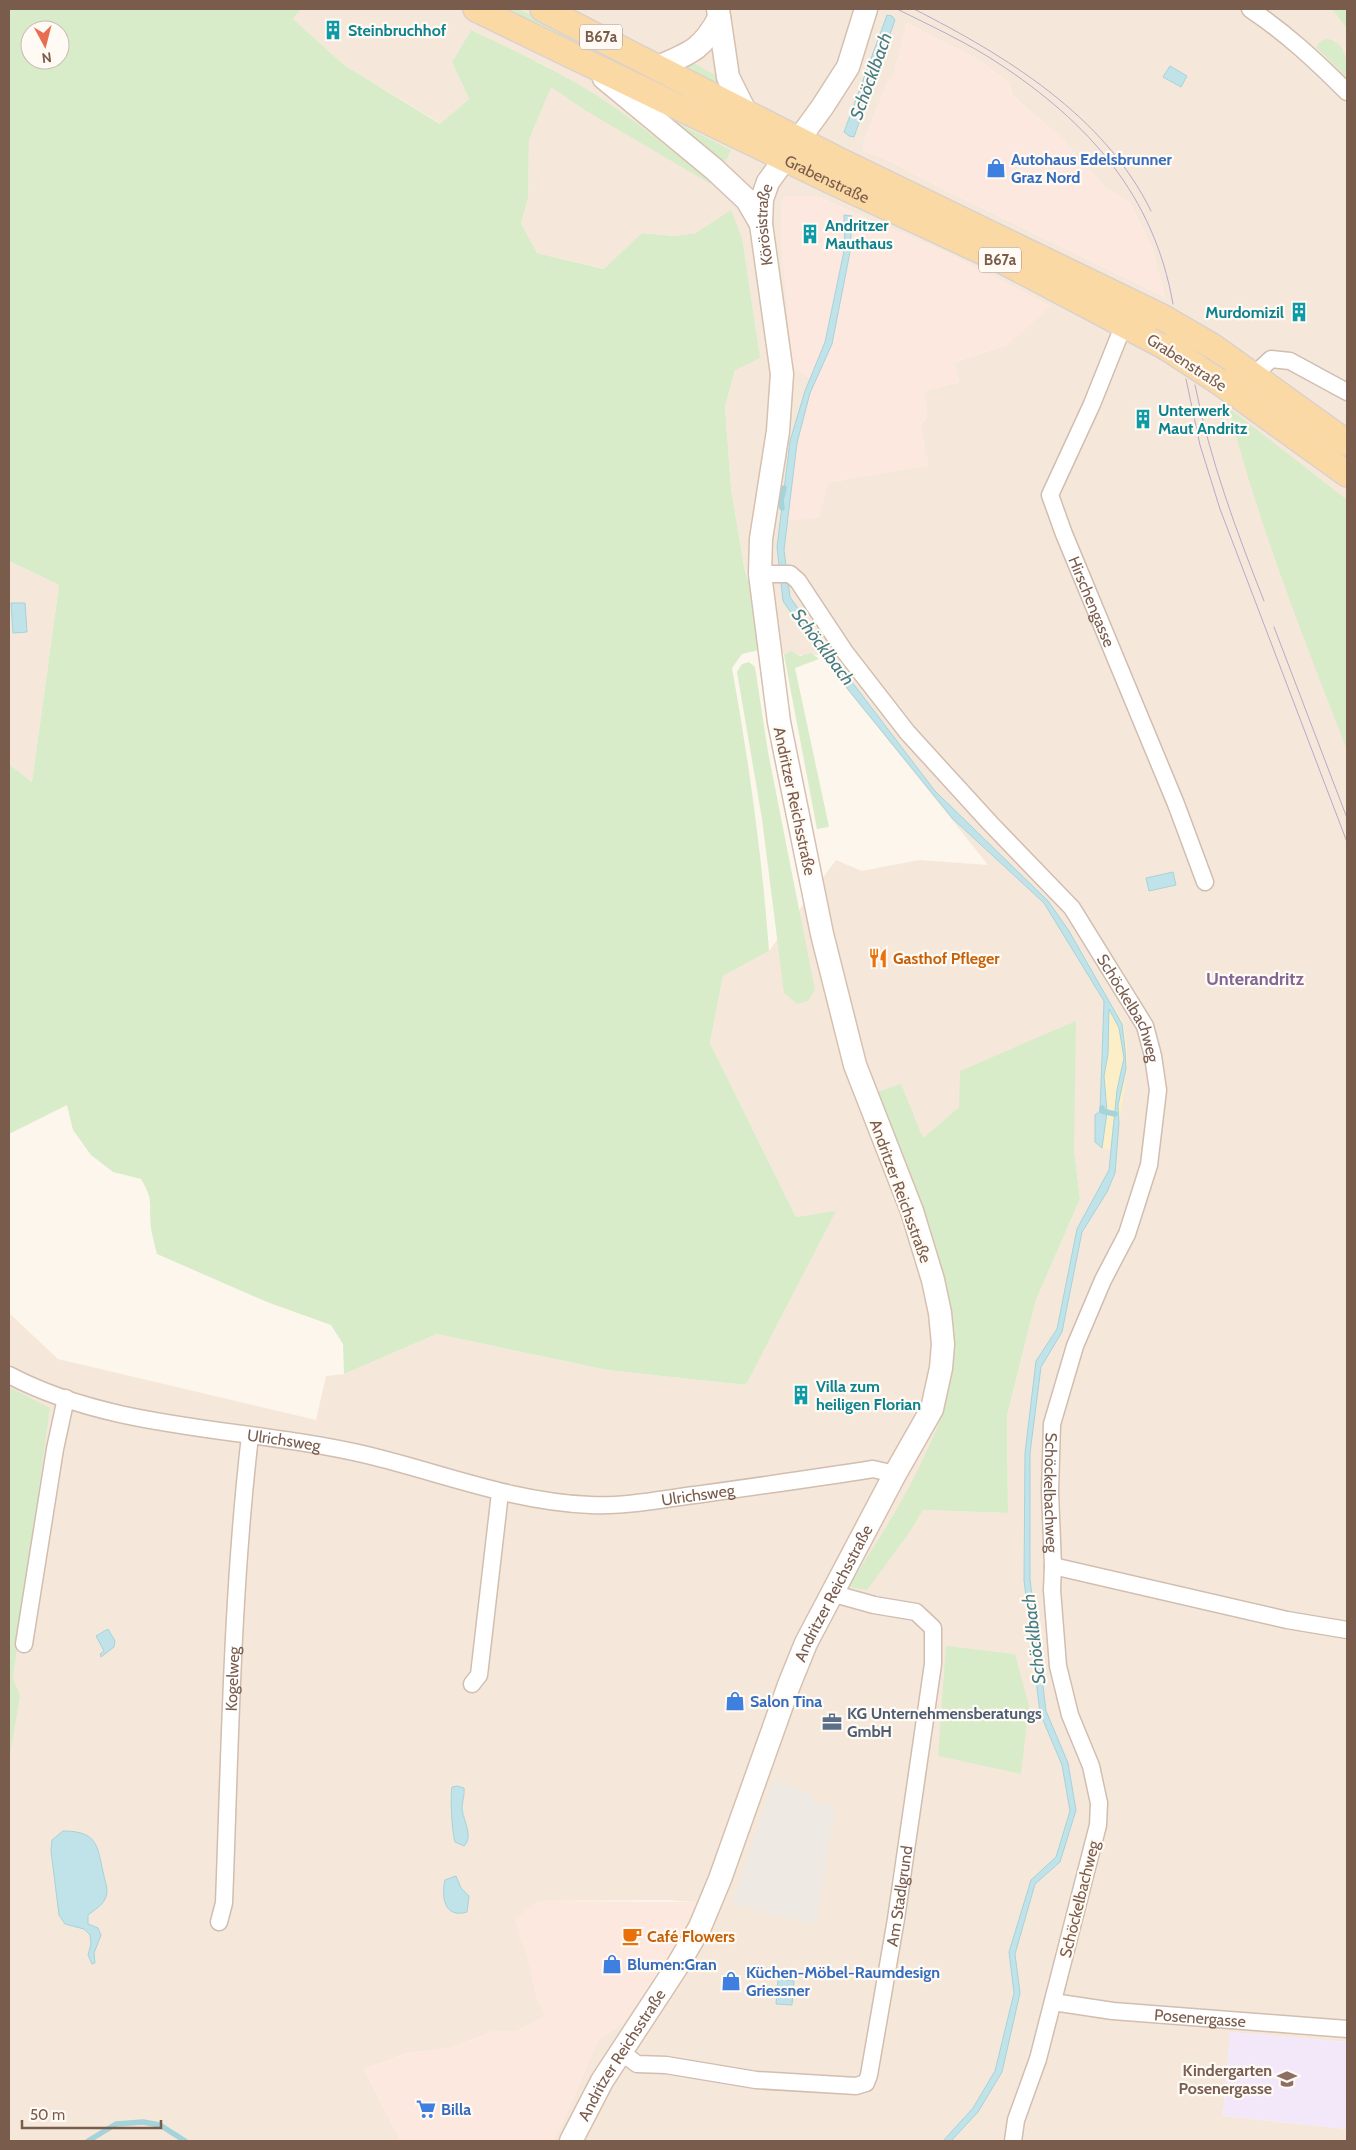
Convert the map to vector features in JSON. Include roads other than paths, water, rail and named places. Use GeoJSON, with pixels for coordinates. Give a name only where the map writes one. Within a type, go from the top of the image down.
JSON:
{"type":"FeatureCollection","features":[{"type":"Feature","properties":{"kind":"main road","name":"Grabenstraße"},"geometry":{"type":"LineString","coordinates":[[476,9],[584,61],[793,149],[1162,317],[1255,374],[1347,442]]}},
{"type":"Feature","properties":{"kind":"main road","name":"Grabenstraße"},"geometry":{"type":"LineString","coordinates":[[543,9],[745,111],[793,149],[1166,347],[1218,381],[1347,474]]}},
{"type":"Feature","properties":{"kind":"main road","name":"Körösistraße"},"geometry":{"type":"LineString","coordinates":[[768,494],[780,415],[782,374],[762,224],[762,199],[768,182],[793,149],[848,67],[866,9]]}},
{"type":"Feature","properties":{"kind":"main road"},"geometry":{"type":"LineString","coordinates":[[658,66],[691,52],[708,38],[719,14]]}},
{"type":"Feature","properties":{"kind":"main road"},"geometry":{"type":"LineString","coordinates":[[719,14],[728,77],[745,111]]}},
{"type":"Feature","properties":{"kind":"main road"},"geometry":{"type":"LineString","coordinates":[[584,61],[714,169],[747,200],[762,224]]}},
{"type":"Feature","properties":{"kind":"main road","name":"Andritzer Reichsstraße"},"geometry":{"type":"LineString","coordinates":[[572,2141],[599,2088],[676,1968],[706,1915],[806,1644],[831,1593],[932,1409],[943,1352],[940,1314],[933,1280],[912,1211],[859,1075],[843,1022],[822,934],[779,722],[775,574],[761,539],[768,494]]}},
{"type":"Feature","properties":{"kind":"street"},"geometry":{"type":"LineString","coordinates":[[1250,9],[1300,46],[1347,92]]}},
{"type":"Feature","properties":{"kind":"street","name":"Hirschengasse"},"geometry":{"type":"LineString","coordinates":[[1124,324],[1092,404],[1050,495],[1064,534],[1176,804],[1204,882]]}},
{"type":"Feature","properties":{"kind":"street"},"geometry":{"type":"LineString","coordinates":[[1255,374],[1271,359],[1290,361],[1347,392]]}},
{"type":"Feature","properties":{"kind":"street","name":"Schöckelbachweg"},"geometry":{"type":"LineString","coordinates":[[775,574],[801,584],[845,652],[907,732],[990,823],[1072,908],[1146,1026],[1153,1056],[1158,1090],[1149,1165],[1127,1234],[1103,1280],[1075,1346],[1052,1424],[1050,1492],[1052,1590],[1058,1666],[1070,1715],[1091,1766],[1099,1803],[1098,1825],[1038,2059],[1016,2120],[1014,2141]]}},
{"type":"Feature","properties":{"kind":"street","name":"Ulrichsweg"},"geometry":{"type":"LineString","coordinates":[[9,1375],[66,1398],[154,1420],[316,1445],[367,1455],[500,1492],[593,1506],[681,1497],[873,1470],[895,1474]]}},
{"type":"Feature","properties":{"kind":"street"},"geometry":{"type":"LineString","coordinates":[[24,1644],[55,1449],[66,1398]]}},
{"type":"Feature","properties":{"kind":"street","name":"Kogelweg"},"geometry":{"type":"LineString","coordinates":[[219,1922],[224,1903],[234,1622],[241,1514],[250,1436]]}},
{"type":"Feature","properties":{"kind":"street"},"geometry":{"type":"LineString","coordinates":[[472,1684],[479,1674],[500,1492]]}},
{"type":"Feature","properties":{"kind":"street","name":"Schöckelbachweg"},"geometry":{"type":"LineString","coordinates":[[1053,1566],[1287,1620],[1347,1630]]}},
{"type":"Feature","properties":{"kind":"street","name":"Am Stadlgrund"},"geometry":{"type":"LineString","coordinates":[[621,2052],[637,2064],[666,2065],[756,2080],[856,2086],[866,2083],[883,1999],[896,1920],[933,1664],[933,1628],[916,1612],[866,1603],[831,1593]]}},
{"type":"Feature","properties":{"kind":"street","name":"Posenergasse"},"geometry":{"type":"LineString","coordinates":[[1053,2002],[1113,2011],[1347,2029]]}},
{"type":"Feature","properties":{"kind":"water","name":"Schöcklbach"},"geometry":{"type":"Polygon","coordinates":[[[887,15],[892,16],[895,20],[854,137],[849,136],[844,132],[887,15]]]}},
{"type":"Feature","properties":{"kind":"water"},"geometry":{"type":"Polygon","coordinates":[[[1170,66],[1187,76],[1181,87],[1163,77],[1170,66]]]}},
{"type":"Feature","properties":{"kind":"water"},"geometry":{"type":"Polygon","coordinates":[[[844,215],[852,216],[850,252],[832,344],[810,393],[797,443],[784,550],[790,597],[826,648],[935,791],[1048,901],[1069,931],[1122,1024],[1125,1049],[1126,1069],[1118,1105],[1119,1123],[1115,1173],[1107,1192],[1082,1232],[1062,1332],[1041,1367],[1030,1453],[1030,1579],[1046,1711],[1068,1763],[1076,1810],[1060,1862],[1035,1884],[1015,1954],[1020,1993],[1002,2072],[978,2112],[951,2141],[943,2141],[973,2108],[995,2071],[1014,1993],[1009,1952],[1031,1880],[1056,1857],[1070,1811],[1062,1765],[1040,1713],[1024,1580],[1025,1453],[1036,1361],[1057,1329],[1077,1229],[1109,1170],[1117,1090],[1124,1058],[1119,1028],[1109,1009],[1108,1054],[1104,1076],[1107,1112],[1102,1148],[1095,1142],[1095,1115],[1100,1111],[1104,1001],[1044,903],[953,819],[820,655],[783,601],[777,547],[790,441],[805,391],[825,342],[845,246],[844,215]]]}},
{"type":"Feature","properties":{"kind":"water"},"geometry":{"type":"Polygon","coordinates":[[[11,603],[25,603],[27,632],[13,633],[11,603]]]}},
{"type":"Feature","properties":{"kind":"water"},"geometry":{"type":"Polygon","coordinates":[[[1173,872],[1176,885],[1149,891],[1146,878],[1173,872]]]}},
{"type":"Feature","properties":{"kind":"water"},"geometry":{"type":"Polygon","coordinates":[[[108,1629],[115,1641],[114,1647],[101,1657],[100,1654],[104,1651],[96,1636],[108,1629]]]}},
{"type":"Feature","properties":{"kind":"water"},"geometry":{"type":"Polygon","coordinates":[[[452,1787],[464,1788],[462,1808],[468,1838],[464,1846],[455,1842],[453,1831],[451,1792],[452,1787]]]}},
{"type":"Feature","properties":{"kind":"water"},"geometry":{"type":"Polygon","coordinates":[[[63,1831],[84,1834],[90,1838],[95,1843],[100,1857],[107,1893],[100,1906],[88,1915],[88,1924],[98,1928],[101,1935],[94,1953],[95,1963],[92,1964],[88,1955],[91,1944],[90,1935],[84,1929],[65,1924],[59,1915],[51,1851],[52,1840],[63,1831]]]}},
{"type":"Feature","properties":{"kind":"water"},"geometry":{"type":"Polygon","coordinates":[[[456,1876],[461,1888],[469,1896],[467,1912],[453,1912],[446,1905],[444,1899],[445,1880],[456,1876]]]}},
{"type":"Feature","properties":{"kind":"water"},"geometry":{"type":"Polygon","coordinates":[[[778,1979],[794,1981],[792,2005],[776,2004],[778,1979]]]}},
{"type":"Feature","properties":{"kind":"waterway","name":"Schöcklbach"},"geometry":{"type":"LineString","coordinates":[[782,508],[781,500],[784,488]]}},
{"type":"Feature","properties":{"kind":"waterway","name":"Schöcklbach"},"geometry":{"type":"LineString","coordinates":[[1102,1108],[1102,1111],[1115,1114]]}},
{"type":"Feature","properties":{"kind":"waterway"},"geometry":{"type":"LineString","coordinates":[[88,2141],[116,2124],[143,2122],[160,2125],[185,2141]]}},
{"type":"Feature","properties":{"kind":"tram line"},"geometry":{"type":"LineString","coordinates":[[897,9],[986,55],[1031,86],[1061,110],[1088,136],[1133,195],[1150,229],[1164,265],[1173,304]]}},
{"type":"Feature","properties":{"kind":"tram line"},"geometry":{"type":"LineString","coordinates":[[914,9],[949,27],[1017,68],[1080,117],[1107,146],[1131,177],[1151,211]]}},
{"type":"Feature","properties":{"kind":"tram line"},"geometry":{"type":"LineString","coordinates":[[1186,379],[1200,445],[1220,509],[1347,842]]}},
{"type":"Feature","properties":{"kind":"tram line"},"geometry":{"type":"LineString","coordinates":[[1195,385],[1216,468],[1264,601]]}},
{"type":"Feature","properties":{"kind":"tram line"},"geometry":{"type":"LineString","coordinates":[[1274,627],[1347,818]]}},
{"type":"Feature","properties":{"kind":"place","name":"Steinbruchhof"},"geometry":{"type":"Point","coordinates":[333,30]}},
{"type":"Feature","properties":{"kind":"place","name":"Autohaus Edelsbrunner Graz Nord"},"geometry":{"type":"Point","coordinates":[996,168]}},
{"type":"Feature","properties":{"kind":"place","name":"Andritzer Mauthaus"},"geometry":{"type":"Point","coordinates":[810,234]}},
{"type":"Feature","properties":{"kind":"place","name":"Murdomizil"},"geometry":{"type":"Point","coordinates":[1299,312]}},
{"type":"Feature","properties":{"kind":"place","name":"Unterwerk Maut Andritz"},"geometry":{"type":"Point","coordinates":[1143,419]}},
{"type":"Feature","properties":{"kind":"place","name":"Gasthof Pfleger"},"geometry":{"type":"Point","coordinates":[878,958]}},
{"type":"Feature","properties":{"kind":"place","name":"Villa zum heiligen Florian"},"geometry":{"type":"Point","coordinates":[801,1395]}},
{"type":"Feature","properties":{"kind":"place","name":"Salon Tina"},"geometry":{"type":"Point","coordinates":[735,1701]}},
{"type":"Feature","properties":{"kind":"place","name":"KG Unternehmensberatungs GmbH"},"geometry":{"type":"Point","coordinates":[832,1722]}},
{"type":"Feature","properties":{"kind":"place","name":"Café Flowers"},"geometry":{"type":"Point","coordinates":[632,1936]}},
{"type":"Feature","properties":{"kind":"place","name":"Blumen:Gran"},"geometry":{"type":"Point","coordinates":[612,1964]}},
{"type":"Feature","properties":{"kind":"place","name":"Küchen-Möbel-Raumdesign Griessner"},"geometry":{"type":"Point","coordinates":[731,1981]}},
{"type":"Feature","properties":{"kind":"place","name":"Kindergarten Posenergasse"},"geometry":{"type":"Point","coordinates":[1287,2079]}},
{"type":"Feature","properties":{"kind":"place","name":"Billa"},"geometry":{"type":"Point","coordinates":[426,2109]}},
{"type":"Feature","properties":{"kind":"district","name":"Unterandritz"},"geometry":{"type":"Point","coordinates":[1255,979]}}]}
